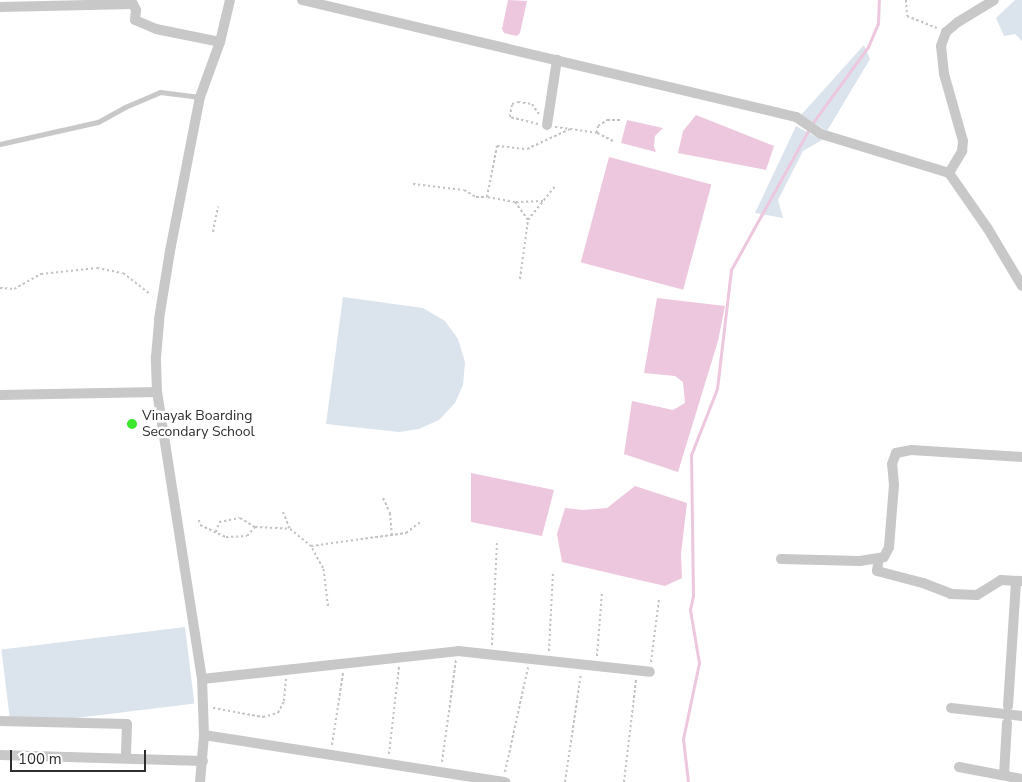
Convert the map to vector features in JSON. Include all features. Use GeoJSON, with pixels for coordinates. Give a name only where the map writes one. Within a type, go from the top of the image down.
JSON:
{"type":"FeatureCollection","features":[{"type":"Feature","properties":{"kind":"street"},"geometry":{"type":"LineString","coordinates":[[200,782],[204,735],[202,679],[157,392],[156,357],[160,319],[200,97],[220,42],[230,0]]}},
{"type":"Feature","properties":{"kind":"street"},"geometry":{"type":"LineString","coordinates":[[302,0],[796,117],[820,134],[949,173],[988,229],[1022,286]]}},
{"type":"Feature","properties":{"kind":"street"},"geometry":{"type":"LineString","coordinates":[[949,173],[962,151],[963,141],[941,60],[941,46],[946,32],[958,22],[994,0]]}},
{"type":"Feature","properties":{"kind":"street"},"geometry":{"type":"LineString","coordinates":[[0,7],[133,4],[136,10],[135,20],[156,29],[220,42]]}},
{"type":"Feature","properties":{"kind":"street"},"geometry":{"type":"LineString","coordinates":[[547,125],[557,60]]}},
{"type":"Feature","properties":{"kind":"street"},"geometry":{"type":"LineString","coordinates":[[0,395],[157,392]]}},
{"type":"Feature","properties":{"kind":"street"},"geometry":{"type":"LineString","coordinates":[[781,560],[860,561],[884,557],[889,547],[894,485],[892,464],[896,453],[911,450],[1022,457]]}},
{"type":"Feature","properties":{"kind":"street"},"geometry":{"type":"LineString","coordinates":[[879,558],[877,571],[923,583],[951,594],[977,595],[1002,580],[1019,581],[1008,706]]}},
{"type":"Feature","properties":{"kind":"street"},"geometry":{"type":"LineString","coordinates":[[202,679],[458,652],[650,672]]}},
{"type":"Feature","properties":{"kind":"street"},"geometry":{"type":"LineString","coordinates":[[951,708],[1022,716]]}},
{"type":"Feature","properties":{"kind":"street"},"geometry":{"type":"LineString","coordinates":[[0,721],[127,724],[126,758]]}},
{"type":"Feature","properties":{"kind":"street"},"geometry":{"type":"LineString","coordinates":[[1004,775],[1007,723]]}},
{"type":"Feature","properties":{"kind":"street"},"geometry":{"type":"LineString","coordinates":[[204,735],[503,782]]}},
{"type":"Feature","properties":{"kind":"street"},"geometry":{"type":"LineString","coordinates":[[0,755],[203,760]]}},
{"type":"Feature","properties":{"kind":"street"},"geometry":{"type":"LineString","coordinates":[[959,767],[1022,778]]}},
{"type":"Feature","properties":{"kind":"lane"},"geometry":{"type":"LineString","coordinates":[[0,144],[98,122],[125,107],[160,92],[200,97]]}},
{"type":"Feature","properties":{"kind":"path"},"geometry":{"type":"LineString","coordinates":[[906,0],[907,16],[946,32]]}},
{"type":"Feature","properties":{"kind":"path"},"geometry":{"type":"LineString","coordinates":[[547,125],[532,104],[518,102],[512,104],[510,117],[518,120],[570,129],[597,133],[613,141]]}},
{"type":"Feature","properties":{"kind":"path"},"geometry":{"type":"LineString","coordinates":[[597,133],[598,126],[607,120],[621,120]]}},
{"type":"Feature","properties":{"kind":"path"},"geometry":{"type":"LineString","coordinates":[[487,197],[497,146],[527,149],[570,129]]}},
{"type":"Feature","properties":{"kind":"path"},"geometry":{"type":"LineString","coordinates":[[413,184],[464,190],[476,197],[515,202],[543,201]]}},
{"type":"Feature","properties":{"kind":"path"},"geometry":{"type":"LineString","coordinates":[[520,279],[528,220],[556,185]]}},
{"type":"Feature","properties":{"kind":"path"},"geometry":{"type":"LineString","coordinates":[[515,202],[528,220]]}},
{"type":"Feature","properties":{"kind":"path"},"geometry":{"type":"LineString","coordinates":[[213,232],[218,206]]}},
{"type":"Feature","properties":{"kind":"path"},"geometry":{"type":"LineString","coordinates":[[0,288],[14,289],[41,274],[97,268],[122,274],[149,293]]}},
{"type":"Feature","properties":{"kind":"path"},"geometry":{"type":"LineString","coordinates":[[383,498],[390,513],[392,535]]}},
{"type":"Feature","properties":{"kind":"path"},"geometry":{"type":"LineString","coordinates":[[283,512],[290,529],[311,546],[323,568],[328,606]]}},
{"type":"Feature","properties":{"kind":"path"},"geometry":{"type":"LineString","coordinates":[[216,532],[219,522],[240,518],[256,528],[290,529]]}},
{"type":"Feature","properties":{"kind":"path"},"geometry":{"type":"LineString","coordinates":[[199,520],[200,525],[226,537],[247,536],[256,528]]}},
{"type":"Feature","properties":{"kind":"path"},"geometry":{"type":"LineString","coordinates":[[311,546],[406,533],[420,522]]}},
{"type":"Feature","properties":{"kind":"path"},"geometry":{"type":"LineString","coordinates":[[492,655],[497,543]]}},
{"type":"Feature","properties":{"kind":"path"},"geometry":{"type":"LineString","coordinates":[[549,661],[554,572]]}},
{"type":"Feature","properties":{"kind":"path"},"geometry":{"type":"LineString","coordinates":[[596,666],[602,592]]}},
{"type":"Feature","properties":{"kind":"path"},"geometry":{"type":"LineString","coordinates":[[650,672],[658,599]]}},
{"type":"Feature","properties":{"kind":"path"},"geometry":{"type":"LineString","coordinates":[[441,772],[458,652]]}},
{"type":"Feature","properties":{"kind":"path"},"geometry":{"type":"LineString","coordinates":[[388,764],[400,658]]}},
{"type":"Feature","properties":{"kind":"path"},"geometry":{"type":"LineString","coordinates":[[503,782],[530,659]]}},
{"type":"Feature","properties":{"kind":"path"},"geometry":{"type":"LineString","coordinates":[[330,754],[344,663]]}},
{"type":"Feature","properties":{"kind":"path"},"geometry":{"type":"LineString","coordinates":[[565,782],[583,665]]}},
{"type":"Feature","properties":{"kind":"path"},"geometry":{"type":"LineString","coordinates":[[204,706],[263,717],[278,713],[286,691],[285,670]]}},
{"type":"Feature","properties":{"kind":"path"},"geometry":{"type":"LineString","coordinates":[[624,782],[637,670]]}},
{"type":"Feature","properties":{"kind":"shaded area"},"geometry":{"type":"Polygon","coordinates":[[[508,0],[527,1],[520,33],[517,36],[504,33],[502,29],[508,0]]]}},
{"type":"Feature","properties":{"kind":"shaded area"},"geometry":{"type":"Polygon","coordinates":[[[1015,0],[1022,0],[1022,41],[1015,34],[1004,36],[996,18],[1015,0]]]}},
{"type":"Feature","properties":{"kind":"shaded area"},"geometry":{"type":"Polygon","coordinates":[[[864,45],[870,59],[827,131],[801,115],[864,45]]]}},
{"type":"Feature","properties":{"kind":"shaded area"},"geometry":{"type":"Polygon","coordinates":[[[696,115],[774,146],[766,170],[678,153],[683,131],[696,115]]]}},
{"type":"Feature","properties":{"kind":"shaded area"},"geometry":{"type":"Polygon","coordinates":[[[627,120],[663,128],[655,136],[654,146],[656,152],[621,143],[627,120]]]}},
{"type":"Feature","properties":{"kind":"shaded area"},"geometry":{"type":"Polygon","coordinates":[[[796,126],[822,140],[803,151],[778,200],[783,218],[755,213],[796,126]]]}},
{"type":"Feature","properties":{"kind":"shaded area"},"geometry":{"type":"Polygon","coordinates":[[[609,157],[711,184],[683,290],[581,262],[609,157]]]}},
{"type":"Feature","properties":{"kind":"shaded area"},"geometry":{"type":"Polygon","coordinates":[[[343,297],[423,308],[445,321],[458,339],[465,362],[463,385],[455,403],[439,420],[419,429],[399,432],[326,424],[343,297]]]}},
{"type":"Feature","properties":{"kind":"shaded area"},"geometry":{"type":"Polygon","coordinates":[[[657,298],[725,306],[718,341],[678,472],[624,454],[632,401],[673,410],[685,403],[683,382],[675,376],[644,373],[657,298]]]}},
{"type":"Feature","properties":{"kind":"shaded area"},"geometry":{"type":"Polygon","coordinates":[[[471,473],[554,490],[542,536],[471,522],[471,473]]]}},
{"type":"Feature","properties":{"kind":"shaded area"},"geometry":{"type":"Polygon","coordinates":[[[635,486],[687,503],[681,554],[682,578],[665,586],[562,562],[557,534],[565,508],[583,510],[607,508],[635,486]]]}},
{"type":"Feature","properties":{"kind":"shaded area"},"geometry":{"type":"Polygon","coordinates":[[[185,627],[194,703],[11,726],[1,650],[185,627]]]}},
{"type":"Feature","properties":{"kind":"waterway"},"geometry":{"type":"LineString","coordinates":[[812,124],[868,47],[878,24],[879,0]]}},
{"type":"Feature","properties":{"kind":"waterway"},"geometry":{"type":"LineString","coordinates":[[688,782],[683,739],[699,663],[690,610],[693,596],[691,455],[717,389],[731,270],[808,131]]}},
{"type":"Feature","properties":{"kind":"place","name":"Vinayak Boarding Secondary School"},"geometry":{"type":"Point","coordinates":[132,424]}}]}
